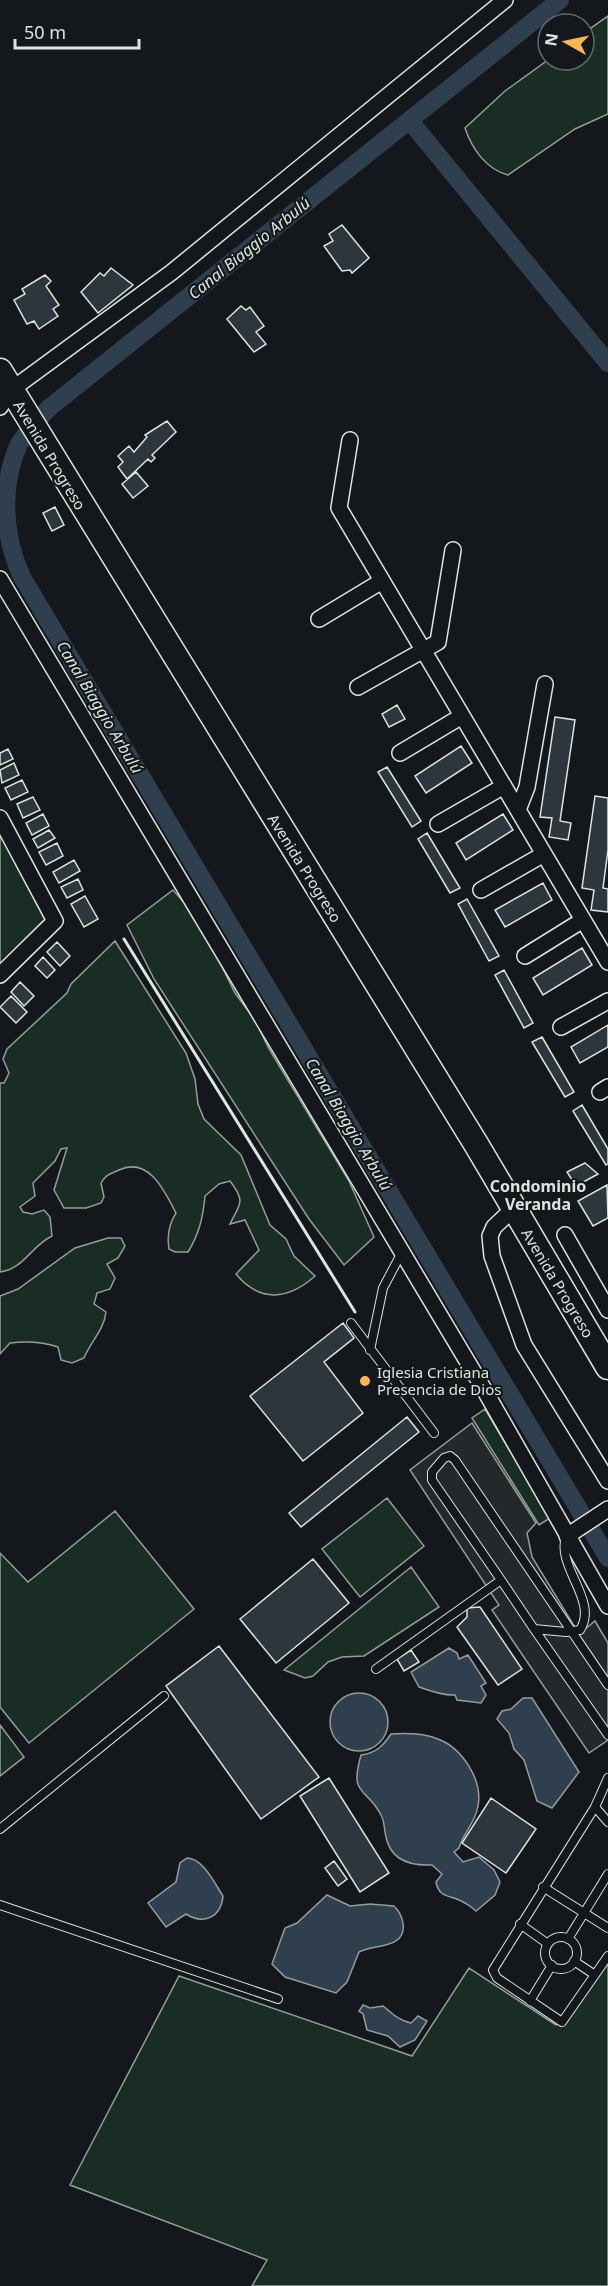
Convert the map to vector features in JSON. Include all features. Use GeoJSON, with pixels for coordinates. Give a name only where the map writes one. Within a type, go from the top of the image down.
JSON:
{"type":"FeatureCollection","features":[{"type":"Feature","properties":{"kind":"main road","name":"Avenida Progreso"},"geometry":{"type":"LineString","coordinates":[[8,393],[45,447],[514,1208],[608,1367]]}},
{"type":"Feature","properties":{"kind":"street"},"geometry":{"type":"LineString","coordinates":[[8,393],[172,272],[489,7],[505,0]]}},
{"type":"Feature","properties":{"kind":"street"},"geometry":{"type":"LineString","coordinates":[[350,440],[339,508],[607,958]]}},
{"type":"Feature","properties":{"kind":"street"},"geometry":{"type":"LineString","coordinates":[[358,687],[436,644],[440,638],[453,550]]}},
{"type":"Feature","properties":{"kind":"street"},"geometry":{"type":"LineString","coordinates":[[0,579],[485,1391],[608,1606]]}},
{"type":"Feature","properties":{"kind":"street"},"geometry":{"type":"LineString","coordinates":[[319,619],[382,581]]}},
{"type":"Feature","properties":{"kind":"street"},"geometry":{"type":"LineString","coordinates":[[518,810],[527,787],[545,684]]}},
{"type":"Feature","properties":{"kind":"street"},"geometry":{"type":"LineString","coordinates":[[400,753],[462,716]]}},
{"type":"Feature","properties":{"kind":"street"},"geometry":{"type":"LineString","coordinates":[[438,824],[504,786]]}},
{"type":"Feature","properties":{"kind":"street"},"geometry":{"type":"LineString","coordinates":[[0,818],[55,921],[0,975]]}},
{"type":"Feature","properties":{"kind":"street"},"geometry":{"type":"LineString","coordinates":[[481,890],[544,854]]}},
{"type":"Feature","properties":{"kind":"street"},"geometry":{"type":"LineString","coordinates":[[525,956],[583,920]]}},
{"type":"Feature","properties":{"kind":"street"},"geometry":{"type":"LineString","coordinates":[[561,1027],[608,1000]]}},
{"type":"Feature","properties":{"kind":"street"},"geometry":{"type":"LineString","coordinates":[[514,1208],[494,1227],[490,1236],[492,1256],[524,1345],[608,1481]]}},
{"type":"Feature","properties":{"kind":"street"},"geometry":{"type":"LineString","coordinates":[[565,1235],[606,1304]]}},
{"type":"Feature","properties":{"kind":"street"},"geometry":{"type":"LineString","coordinates":[[560,1285],[585,1270]]}},
{"type":"Feature","properties":{"kind":"street"},"geometry":{"type":"LineString","coordinates":[[567,1536],[608,1509]]}},
{"type":"Feature","properties":{"kind":"lane"},"geometry":{"type":"LineString","coordinates":[[370,1350],[383,1288],[402,1252]]}},
{"type":"Feature","properties":{"kind":"lane"},"geometry":{"type":"LineString","coordinates":[[351,1323],[434,1433]]}},
{"type":"Feature","properties":{"kind":"lane"},"geometry":{"type":"LineString","coordinates":[[608,1685],[454,1460],[450,1456],[444,1458],[432,1472],[432,1480],[608,1736]]}},
{"type":"Feature","properties":{"kind":"lane"},"geometry":{"type":"LineString","coordinates":[[534,1629],[572,1631],[580,1629],[585,1622],[583,1602],[564,1549],[567,1536]]}},
{"type":"Feature","properties":{"kind":"lane"},"geometry":{"type":"LineString","coordinates":[[376,1669],[501,1581]]}},
{"type":"Feature","properties":{"kind":"lane"},"geometry":{"type":"LineString","coordinates":[[0,1829],[164,1696]]}},
{"type":"Feature","properties":{"kind":"lane"},"geometry":{"type":"LineString","coordinates":[[608,1778],[594,1807],[493,1970],[497,1978],[562,2022],[608,1956]]}},
{"type":"Feature","properties":{"kind":"lane"},"geometry":{"type":"LineString","coordinates":[[594,1807],[608,1822]]}},
{"type":"Feature","properties":{"kind":"lane"},"geometry":{"type":"LineString","coordinates":[[568,1939],[608,1874]]}},
{"type":"Feature","properties":{"kind":"lane"},"geometry":{"type":"LineString","coordinates":[[543,1887],[608,1928]]}},
{"type":"Feature","properties":{"kind":"lane"},"geometry":{"type":"LineString","coordinates":[[0,1905],[278,1999]]}},
{"type":"Feature","properties":{"kind":"lane"},"geometry":{"type":"LineString","coordinates":[[520,1924],[548,1944]]}},
{"type":"Feature","properties":{"kind":"lane"},"geometry":{"type":"LineString","coordinates":[[557,1938],[568,1939],[576,1949],[574,1961],[564,1968],[552,1965],[545,1954],[548,1944],[557,1938]]}},
{"type":"Feature","properties":{"kind":"lane"},"geometry":{"type":"LineString","coordinates":[[574,1961],[595,1975]]}},
{"type":"Feature","properties":{"kind":"lane"},"geometry":{"type":"LineString","coordinates":[[530,2001],[552,1965]]}},
{"type":"Feature","properties":{"kind":"green space"},"geometry":{"type":"Polygon","coordinates":[[[608,16],[608,114],[575,129],[508,175],[493,168],[476,151],[465,128],[505,91],[536,69],[536,72],[596,72],[596,24],[608,16]]]}},
{"type":"Feature","properties":{"kind":"green space"},"geometry":{"type":"Polygon","coordinates":[[[0,834],[46,921],[0,965],[0,834]]]}},
{"type":"Feature","properties":{"kind":"green space"},"geometry":{"type":"Polygon","coordinates":[[[173,890],[198,918],[235,993],[255,1020],[269,1049],[349,1181],[374,1237],[344,1265],[309,1219],[154,979],[127,925],[173,890]]]}},
{"type":"Feature","properties":{"kind":"green space"},"geometry":{"type":"Polygon","coordinates":[[[115,941],[186,1053],[195,1079],[198,1104],[204,1119],[241,1155],[270,1225],[286,1239],[294,1256],[315,1276],[295,1290],[284,1294],[264,1294],[245,1283],[236,1274],[259,1250],[245,1220],[230,1224],[240,1199],[230,1181],[219,1184],[205,1196],[200,1226],[192,1245],[188,1252],[175,1252],[169,1249],[168,1240],[170,1226],[176,1213],[155,1178],[139,1168],[130,1167],[119,1170],[105,1178],[101,1183],[104,1197],[101,1203],[86,1208],[64,1208],[54,1190],[67,1148],[61,1149],[55,1161],[33,1183],[35,1196],[20,1207],[23,1212],[32,1214],[44,1210],[50,1217],[52,1236],[38,1245],[15,1267],[0,1272],[0,1083],[4,1083],[9,1073],[3,1059],[7,1049],[67,993],[71,984],[115,941]]]}},
{"type":"Feature","properties":{"kind":"green space"},"geometry":{"type":"Polygon","coordinates":[[[108,1238],[121,1238],[125,1246],[118,1258],[107,1264],[115,1278],[110,1289],[97,1293],[94,1304],[106,1312],[105,1318],[84,1358],[72,1363],[61,1360],[58,1347],[28,1342],[10,1343],[0,1354],[0,1296],[18,1289],[75,1248],[108,1238]]]}},
{"type":"Feature","properties":{"kind":"green space"},"geometry":{"type":"Polygon","coordinates":[[[485,1409],[550,1518],[539,1525],[472,1418],[485,1409]]]}},
{"type":"Feature","properties":{"kind":"green space"},"geometry":{"type":"Polygon","coordinates":[[[387,1498],[424,1546],[360,1597],[322,1549],[387,1498]]]}},
{"type":"Feature","properties":{"kind":"green space"},"geometry":{"type":"Polygon","coordinates":[[[115,1511],[194,1609],[29,1743],[0,1707],[0,1553],[28,1582],[115,1511]]]}},
{"type":"Feature","properties":{"kind":"green space"},"geometry":{"type":"Polygon","coordinates":[[[411,1567],[439,1607],[364,1656],[342,1657],[328,1662],[313,1676],[305,1678],[284,1670],[411,1567]]]}},
{"type":"Feature","properties":{"kind":"green space"},"geometry":{"type":"Polygon","coordinates":[[[0,1725],[24,1757],[0,1776],[0,1725]]]}},
{"type":"Feature","properties":{"kind":"green space"},"geometry":{"type":"Polygon","coordinates":[[[608,1954],[608,2286],[252,2286],[267,2260],[70,2185],[179,1976],[412,2056],[469,1968],[556,2025],[608,1954]]]}},
{"type":"Feature","properties":{"kind":"shaded area"},"geometry":{"type":"Polygon","coordinates":[[[472,1423],[536,1523],[527,1533],[532,1557],[579,1634],[595,1621],[608,1643],[608,1740],[589,1753],[492,1610],[499,1605],[410,1470],[472,1423]]]}},
{"type":"Feature","properties":{"kind":"water"},"geometry":{"type":"Polygon","coordinates":[[[449,1648],[457,1653],[459,1659],[468,1655],[486,1683],[481,1686],[486,1695],[481,1703],[457,1700],[455,1695],[442,1694],[419,1687],[411,1672],[449,1648]]]}},
{"type":"Feature","properties":{"kind":"water"},"geometry":{"type":"Polygon","coordinates":[[[353,1693],[365,1693],[380,1701],[388,1716],[388,1728],[380,1743],[365,1751],[353,1751],[338,1743],[330,1728],[330,1716],[338,1701],[353,1693]]]}},
{"type":"Feature","properties":{"kind":"water"},"geometry":{"type":"Polygon","coordinates":[[[523,1698],[532,1698],[579,1772],[552,1808],[537,1801],[524,1760],[514,1749],[509,1733],[497,1719],[502,1711],[511,1709],[523,1698]]]}},
{"type":"Feature","properties":{"kind":"water"},"geometry":{"type":"Polygon","coordinates":[[[391,1734],[420,1735],[447,1743],[463,1757],[474,1776],[479,1796],[477,1812],[459,1848],[454,1852],[463,1862],[479,1857],[494,1870],[500,1882],[495,1895],[476,1911],[440,1891],[436,1882],[442,1874],[432,1865],[410,1863],[392,1852],[381,1815],[358,1785],[361,1755],[379,1748],[391,1734]]]}},
{"type":"Feature","properties":{"kind":"water"},"geometry":{"type":"Polygon","coordinates":[[[187,1858],[198,1862],[208,1873],[223,1896],[222,1904],[219,1910],[210,1917],[199,1919],[186,1914],[166,1927],[148,1903],[176,1882],[180,1863],[187,1858]]]}},
{"type":"Feature","properties":{"kind":"water"},"geometry":{"type":"Polygon","coordinates":[[[327,1895],[350,1906],[370,1904],[394,1906],[403,1923],[403,1931],[395,1941],[359,1952],[347,1982],[336,1993],[285,1977],[272,1964],[285,1928],[297,1923],[327,1895]]]}},
{"type":"Feature","properties":{"kind":"water"},"geometry":{"type":"Polygon","coordinates":[[[363,2005],[370,2008],[383,2006],[399,2018],[411,2023],[418,2016],[427,2021],[415,2040],[400,2047],[388,2036],[367,2030],[363,2014],[359,2011],[363,2005]]]}},
{"type":"Feature","properties":{"kind":"building"},"geometry":{"type":"Polygon","coordinates":[[[342,225],[369,258],[352,273],[350,270],[342,271],[324,246],[333,241],[329,234],[342,225]]]}},
{"type":"Feature","properties":{"kind":"building"},"geometry":{"type":"Polygon","coordinates":[[[111,268],[133,285],[98,313],[81,292],[100,273],[104,276],[111,268]]]}},
{"type":"Feature","properties":{"kind":"building"},"geometry":{"type":"Polygon","coordinates":[[[45,275],[51,281],[46,286],[59,305],[53,309],[58,316],[39,329],[34,321],[27,324],[14,300],[25,294],[22,289],[45,275]]]}},
{"type":"Feature","properties":{"kind":"building"},"geometry":{"type":"Polygon","coordinates":[[[241,306],[246,310],[250,307],[264,326],[256,332],[266,344],[254,352],[227,319],[241,306]]]}},
{"type":"Feature","properties":{"kind":"building"},"geometry":{"type":"Polygon","coordinates":[[[167,421],[176,432],[152,455],[155,458],[151,462],[148,459],[127,479],[118,467],[123,462],[118,456],[129,446],[134,452],[147,437],[145,435],[167,421]]]}},
{"type":"Feature","properties":{"kind":"building"},"geometry":{"type":"Polygon","coordinates":[[[136,472],[148,486],[133,498],[122,484],[136,472]]]}},
{"type":"Feature","properties":{"kind":"building"},"geometry":{"type":"Polygon","coordinates":[[[55,507],[64,525],[52,531],[43,513],[55,507]]]}},
{"type":"Feature","properties":{"kind":"building"},"geometry":{"type":"Polygon","coordinates":[[[397,705],[405,719],[389,727],[382,714],[397,705]]]}},
{"type":"Feature","properties":{"kind":"building"},"geometry":{"type":"Polygon","coordinates":[[[555,717],[575,720],[560,821],[571,823],[568,840],[549,837],[552,818],[540,817],[555,717]]]}},
{"type":"Feature","properties":{"kind":"building"},"geometry":{"type":"Polygon","coordinates":[[[461,746],[472,763],[426,793],[415,776],[461,746]]]}},
{"type":"Feature","properties":{"kind":"building"},"geometry":{"type":"Polygon","coordinates":[[[8,749],[13,759],[0,765],[0,753],[8,749]]]}},
{"type":"Feature","properties":{"kind":"building"},"geometry":{"type":"Polygon","coordinates":[[[14,763],[19,775],[2,783],[0,770],[14,763]]]}},
{"type":"Feature","properties":{"kind":"building"},"geometry":{"type":"Polygon","coordinates":[[[387,767],[421,821],[412,827],[378,772],[387,767]]]}},
{"type":"Feature","properties":{"kind":"building"},"geometry":{"type":"Polygon","coordinates":[[[22,780],[28,792],[11,800],[5,788],[22,780]]]}},
{"type":"Feature","properties":{"kind":"building"},"geometry":{"type":"Polygon","coordinates":[[[595,796],[608,798],[608,850],[603,888],[608,889],[608,912],[591,910],[594,890],[582,888],[595,796]]]}},
{"type":"Feature","properties":{"kind":"building"},"geometry":{"type":"Polygon","coordinates":[[[33,797],[40,810],[23,818],[17,804],[33,797]]]}},
{"type":"Feature","properties":{"kind":"building"},"geometry":{"type":"Polygon","coordinates":[[[43,814],[49,826],[32,835],[26,823],[43,814]]]}},
{"type":"Feature","properties":{"kind":"building"},"geometry":{"type":"Polygon","coordinates":[[[503,814],[513,830],[466,860],[456,843],[503,814]]]}},
{"type":"Feature","properties":{"kind":"building"},"geometry":{"type":"Polygon","coordinates":[[[49,830],[55,838],[38,848],[33,839],[49,830]]]}},
{"type":"Feature","properties":{"kind":"building"},"geometry":{"type":"Polygon","coordinates":[[[427,833],[460,888],[450,893],[418,839],[427,833]]]}},
{"type":"Feature","properties":{"kind":"building"},"geometry":{"type":"Polygon","coordinates":[[[57,843],[63,856],[46,865],[39,852],[57,843]]]}},
{"type":"Feature","properties":{"kind":"building"},"geometry":{"type":"Polygon","coordinates":[[[74,860],[80,871],[59,883],[53,872],[74,860]]]}},
{"type":"Feature","properties":{"kind":"building"},"geometry":{"type":"Polygon","coordinates":[[[78,879],[83,890],[67,898],[61,887],[78,879]]]}},
{"type":"Feature","properties":{"kind":"building"},"geometry":{"type":"Polygon","coordinates":[[[543,883],[552,900],[505,927],[495,910],[543,883]]]}},
{"type":"Feature","properties":{"kind":"building"},"geometry":{"type":"Polygon","coordinates":[[[85,896],[98,919],[84,927],[71,904],[85,896]]]}},
{"type":"Feature","properties":{"kind":"building"},"geometry":{"type":"Polygon","coordinates":[[[467,899],[499,956],[489,961],[458,904],[467,899]]]}},
{"type":"Feature","properties":{"kind":"building"},"geometry":{"type":"Polygon","coordinates":[[[57,942],[70,956],[60,966],[47,952],[57,942]]]}},
{"type":"Feature","properties":{"kind":"building"},"geometry":{"type":"Polygon","coordinates":[[[582,948],[592,965],[543,995],[533,978],[582,948]]]}},
{"type":"Feature","properties":{"kind":"building"},"geometry":{"type":"Polygon","coordinates":[[[43,957],[55,970],[47,978],[35,966],[43,957]]]}},
{"type":"Feature","properties":{"kind":"building"},"geometry":{"type":"Polygon","coordinates":[[[504,970],[533,1023],[524,1028],[495,975],[504,970]]]}},
{"type":"Feature","properties":{"kind":"building"},"geometry":{"type":"Polygon","coordinates":[[[20,982],[34,996],[24,1006],[11,992],[20,982]]]}},
{"type":"Feature","properties":{"kind":"building"},"geometry":{"type":"Polygon","coordinates":[[[11,996],[27,1012],[16,1023],[0,1007],[11,996]]]}},
{"type":"Feature","properties":{"kind":"building"},"geometry":{"type":"Polygon","coordinates":[[[608,1025],[608,1047],[580,1063],[571,1047],[608,1025]]]}},
{"type":"Feature","properties":{"kind":"building"},"geometry":{"type":"Polygon","coordinates":[[[542,1037],[574,1092],[565,1097],[532,1042],[542,1037]]]}},
{"type":"Feature","properties":{"kind":"building"},"geometry":{"type":"Polygon","coordinates":[[[582,1105],[608,1149],[608,1164],[606,1165],[573,1111],[582,1105]]]}},
{"type":"Feature","properties":{"kind":"building"},"geometry":{"type":"Polygon","coordinates":[[[585,1163],[598,1174],[576,1186],[567,1172],[585,1163]]]}},
{"type":"Feature","properties":{"kind":"building"},"geometry":{"type":"Polygon","coordinates":[[[607,1185],[608,1218],[593,1226],[578,1201],[607,1185]]]}},
{"type":"Feature","properties":{"kind":"building"},"geometry":{"type":"Polygon","coordinates":[[[343,1323],[354,1338],[324,1362],[363,1413],[303,1461],[250,1396],[343,1323]]]}},
{"type":"Feature","properties":{"kind":"building"},"geometry":{"type":"Polygon","coordinates":[[[407,1417],[419,1432],[301,1527],[289,1513],[407,1417]]]}},
{"type":"Feature","properties":{"kind":"building"},"geometry":{"type":"Polygon","coordinates":[[[313,1559],[349,1603],[276,1663],[240,1619],[313,1559]]]}},
{"type":"Feature","properties":{"kind":"building"},"geometry":{"type":"Polygon","coordinates":[[[480,1607],[522,1669],[498,1685],[457,1627],[467,1617],[467,1608],[480,1607]]]}},
{"type":"Feature","properties":{"kind":"building"},"geometry":{"type":"Polygon","coordinates":[[[219,1646],[319,1777],[261,1819],[166,1686],[219,1646]]]}},
{"type":"Feature","properties":{"kind":"building"},"geometry":{"type":"Polygon","coordinates":[[[411,1650],[419,1662],[404,1671],[397,1659],[411,1650]]]}},
{"type":"Feature","properties":{"kind":"building"},"geometry":{"type":"Polygon","coordinates":[[[329,1778],[389,1873],[360,1892],[300,1796],[329,1778]]]}},
{"type":"Feature","properties":{"kind":"building"},"geometry":{"type":"Polygon","coordinates":[[[491,1798],[536,1829],[506,1873],[462,1843],[491,1798]]]}},
{"type":"Feature","properties":{"kind":"building"},"geometry":{"type":"Polygon","coordinates":[[[334,1861],[347,1879],[338,1886],[325,1868],[334,1861]]]}},
{"type":"Feature","properties":{"kind":"waterway","name":"Canal Biaggio Arbulú"},"geometry":{"type":"LineString","coordinates":[[560,0],[49,408],[19,444],[9,477],[6,511],[11,545],[22,577],[608,1558]]}},
{"type":"Feature","properties":{"kind":"waterway"},"geometry":{"type":"LineString","coordinates":[[410,121],[608,363]]}},
{"type":"Feature","properties":{"kind":"wall"},"geometry":{"type":"LineString","coordinates":[[124,939],[355,1312]]}},
{"type":"Feature","properties":{"kind":"place","name":"Iglesia Cristiana Presencia de Dios"},"geometry":{"type":"Point","coordinates":[365,1381]}},
{"type":"Feature","properties":{"kind":"district","name":"Condominio Veranda"},"geometry":{"type":"Point","coordinates":[538,1195]}}]}
